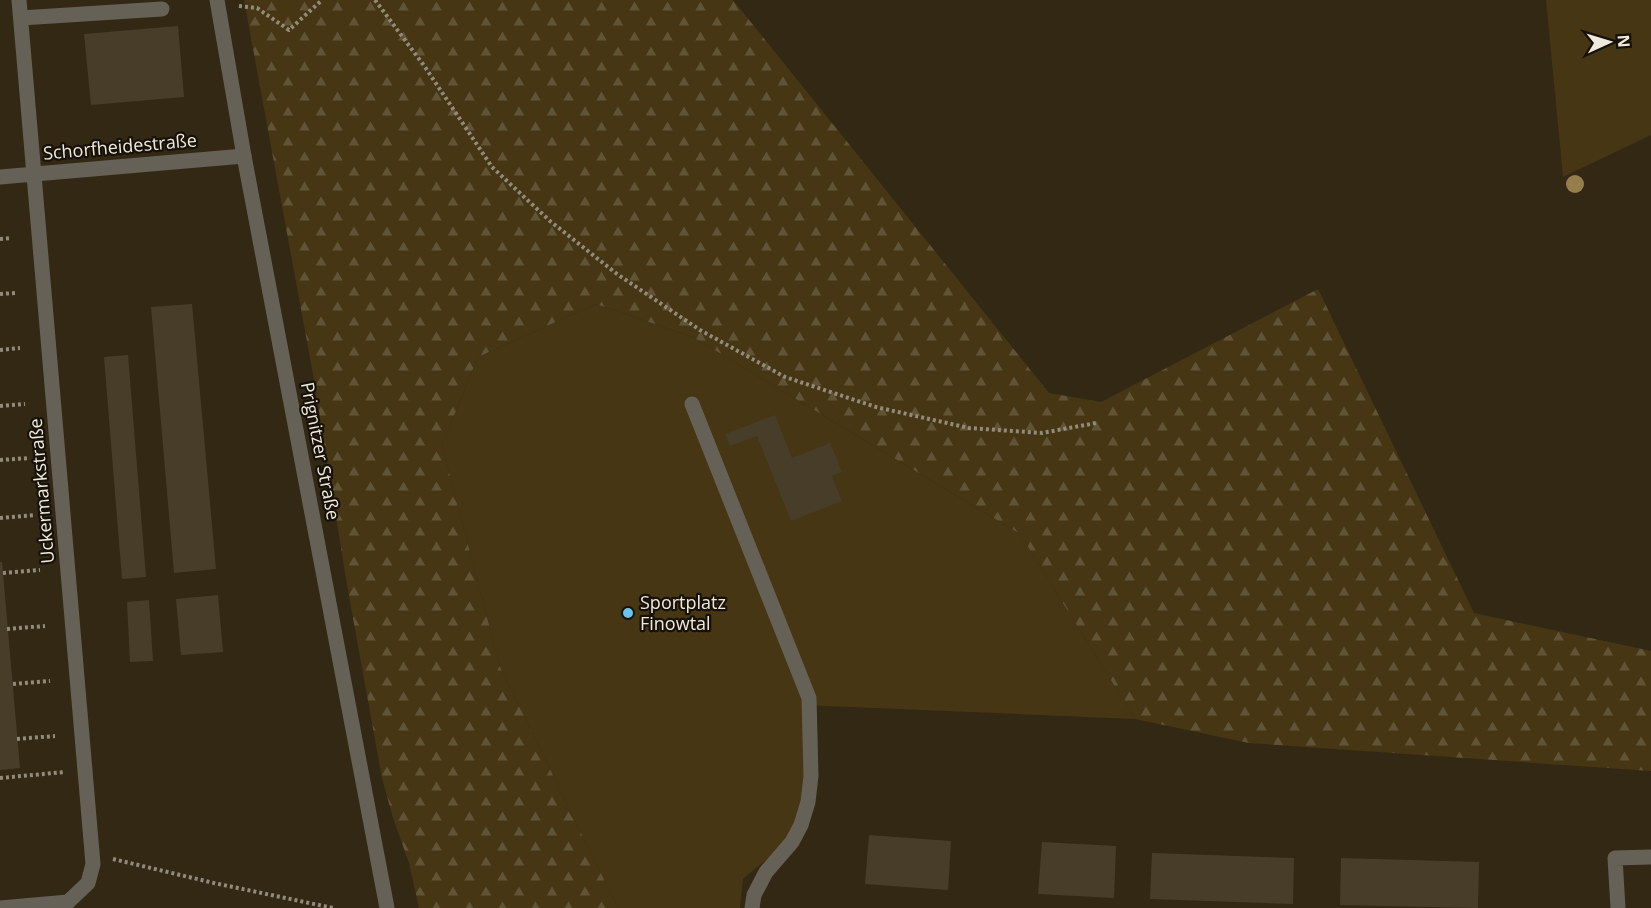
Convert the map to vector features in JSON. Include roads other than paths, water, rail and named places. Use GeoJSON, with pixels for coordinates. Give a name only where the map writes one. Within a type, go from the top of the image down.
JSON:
{"type":"FeatureCollection","features":[{"type":"Feature","properties":{"kind":"street","name":"Uckermarkstraße"},"geometry":{"type":"LineString","coordinates":[[0,908],[68,902],[88,883],[93,864],[19,0]]}},
{"type":"Feature","properties":{"kind":"street","name":"Prignitzer Straße"},"geometry":{"type":"LineString","coordinates":[[217,2],[244,156],[387,908]]}},
{"type":"Feature","properties":{"kind":"street"},"geometry":{"type":"LineString","coordinates":[[21,18],[116,6],[162,9]]}},
{"type":"Feature","properties":{"kind":"street","name":"Schorfheidestraße"},"geometry":{"type":"LineString","coordinates":[[0,177],[244,156]]}},
{"type":"Feature","properties":{"kind":"street"},"geometry":{"type":"LineString","coordinates":[[692,404],[809,698],[811,776],[808,802],[801,825],[792,842],[766,872],[754,895],[752,908]]}},
{"type":"Feature","properties":{"kind":"street"},"geometry":{"type":"LineString","coordinates":[[1618,908],[1615,858],[1651,856]]}},
{"type":"Feature","properties":{"kind":"place","name":"Sportplatz Finowtal"},"geometry":{"type":"Point","coordinates":[628,613]}}]}
